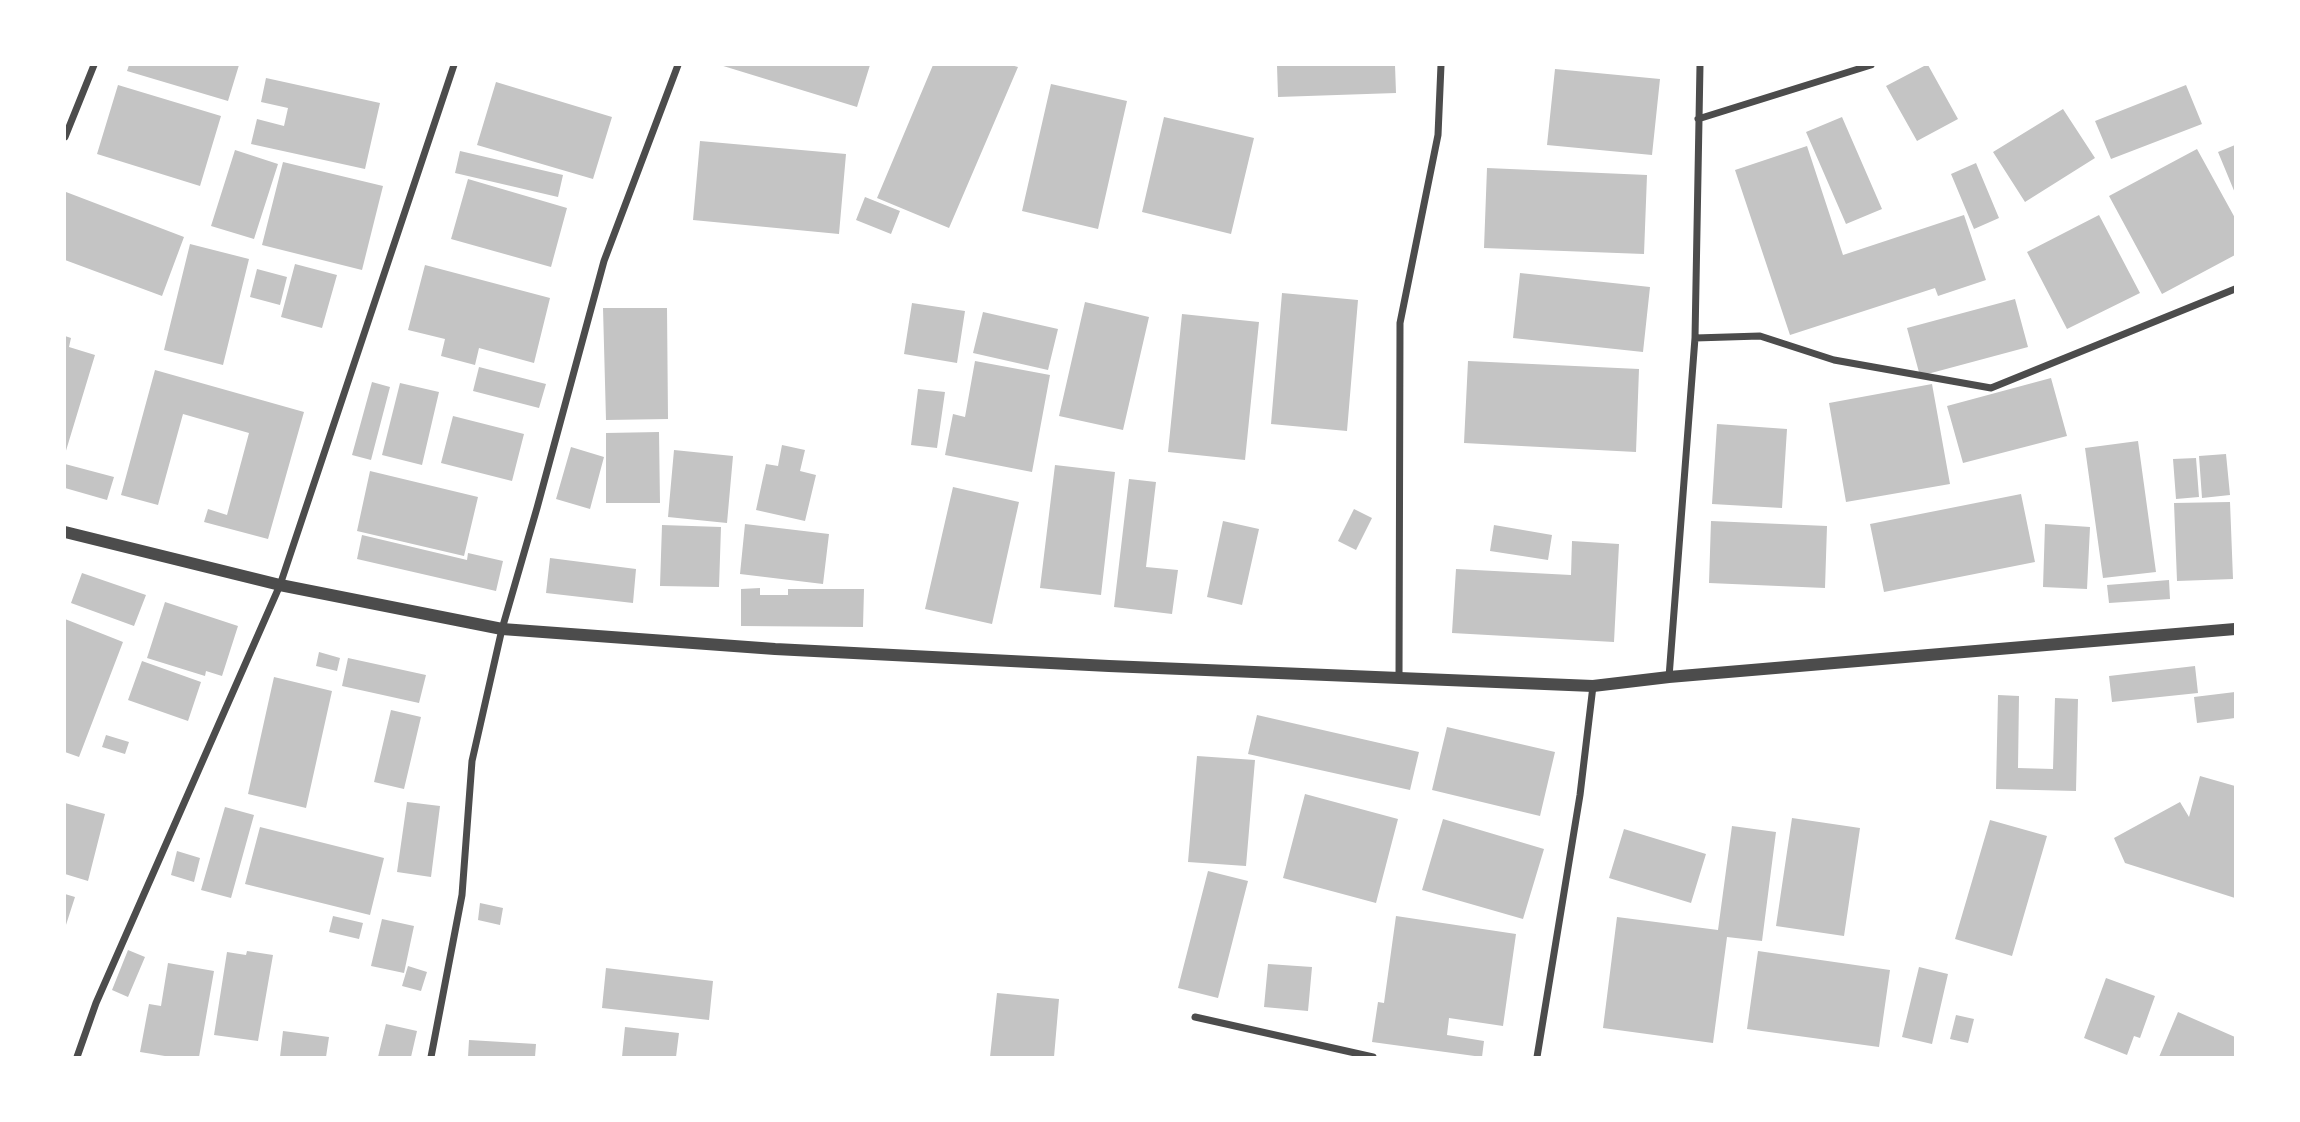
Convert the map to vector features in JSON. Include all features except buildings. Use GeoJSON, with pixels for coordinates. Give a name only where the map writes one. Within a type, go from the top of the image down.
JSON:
{"type":"FeatureCollection","features":[{"type":"Feature","properties":{"kind":"street"},"geometry":{"type":"LineString","coordinates":[[65,137],[94,65]]}},
{"type":"Feature","properties":{"kind":"street"},"geometry":{"type":"LineString","coordinates":[[78,1057],[96,1003],[280,585],[454,65]]}},
{"type":"Feature","properties":{"kind":"street"},"geometry":{"type":"LineString","coordinates":[[431,1057],[461,895],[472,761],[502,629],[604,261],[678,65]]}},
{"type":"Feature","properties":{"kind":"street"},"geometry":{"type":"LineString","coordinates":[[1399,679],[1400,323],[1438,135],[1441,65]]}},
{"type":"Feature","properties":{"kind":"street"},"geometry":{"type":"LineString","coordinates":[[1670,677],[1695,338],[1700,65]]}},
{"type":"Feature","properties":{"kind":"street"},"geometry":{"type":"LineString","coordinates":[[1698,119],[1871,65]]}},
{"type":"Feature","properties":{"kind":"street"},"geometry":{"type":"LineString","coordinates":[[1695,338],[1760,336],[1834,360],[1991,388],[2235,289]]}},
{"type":"Feature","properties":{"kind":"street"},"geometry":{"type":"LineString","coordinates":[[65,532],[280,585],[502,629],[789,649],[1399,679],[1593,686],[1670,677],[2235,629]]}},
{"type":"Feature","properties":{"kind":"street"},"geometry":{"type":"LineString","coordinates":[[1537,1057],[1580,795],[1593,686]]}},
{"type":"Feature","properties":{"kind":"street"},"geometry":{"type":"LineString","coordinates":[[1195,1017],[1373,1057]]}}]}
